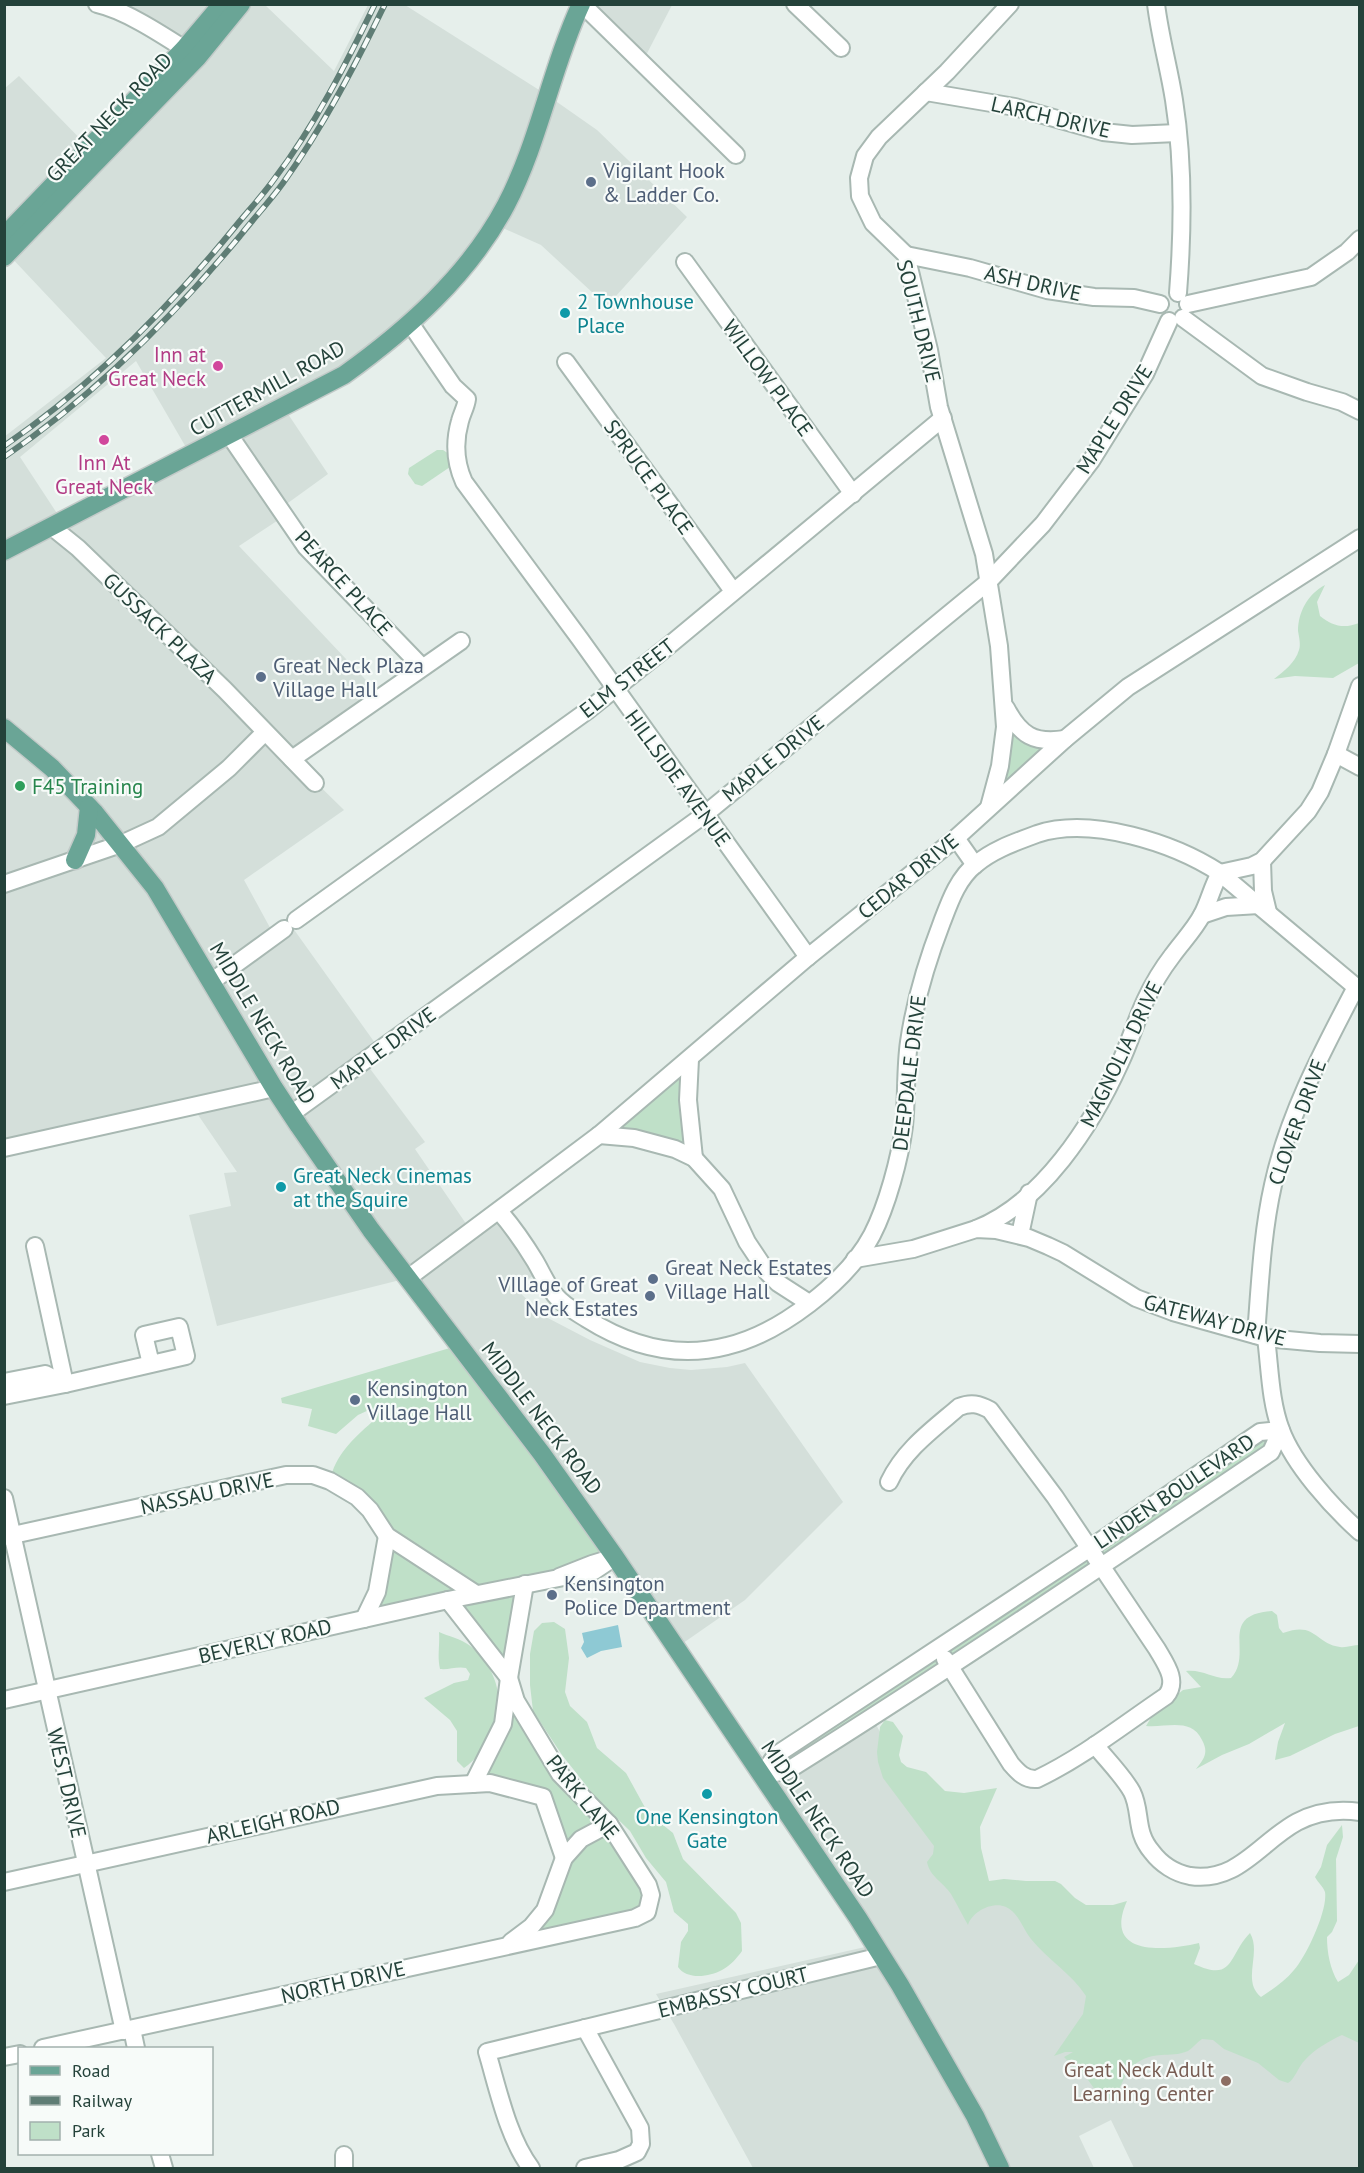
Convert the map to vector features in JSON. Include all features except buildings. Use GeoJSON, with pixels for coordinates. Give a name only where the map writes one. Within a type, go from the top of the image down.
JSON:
{"type":"FeatureCollection","features":[{"type":"Feature","properties":{"kind":"main road","name":"GREAT NECK ROAD"},"geometry":{"type":"LineString","coordinates":[[4,257],[191,53],[222,4]]}},
{"type":"Feature","properties":{"kind":"main road","name":"GREAT NECK ROAD"},"geometry":{"type":"LineString","coordinates":[[4,236],[241,4]]}},
{"type":"Feature","properties":{"kind":"main road","name":"CUTTERMILL ROAD"},"geometry":{"type":"LineString","coordinates":[[4,551],[344,375],[410,323],[458,275],[486,237],[506,204],[581,4]]}},
{"type":"Feature","properties":{"kind":"main road","name":"MIDDLE NECK ROAD"},"geometry":{"type":"LineString","coordinates":[[4,728],[52,768],[89,807],[155,888],[291,1114],[371,1230],[542,1454],[615,1557],[762,1775],[900,1985],[975,2116],[1000,2169]]}},
{"type":"Feature","properties":{"kind":"main road"},"geometry":{"type":"LineString","coordinates":[[75,860],[86,835],[89,807]]}},
{"type":"Feature","properties":{"kind":"street"},"geometry":{"type":"LineString","coordinates":[[97,4],[154,30],[191,53]]}},
{"type":"Feature","properties":{"kind":"street"},"geometry":{"type":"LineString","coordinates":[[581,4],[736,156]]}},
{"type":"Feature","properties":{"kind":"street"},"geometry":{"type":"LineString","coordinates":[[795,4],[841,48]]}},
{"type":"Feature","properties":{"kind":"street","name":"SOUTH DRIVE"},"geometry":{"type":"LineString","coordinates":[[988,808],[1005,740],[999,646],[981,544],[944,418],[906,255],[873,223],[860,196],[859,178],[869,148],[947,72],[1010,4]]}},
{"type":"Feature","properties":{"kind":"street","name":"MAPLE DRIVE"},"geometry":{"type":"LineString","coordinates":[[291,1114],[704,815],[988,582],[1043,524],[1091,461],[1145,374],[1180,309],[1182,182],[1174,99],[1160,37],[1156,4]]}},
{"type":"Feature","properties":{"kind":"street","name":"LARCH DRIVE"},"geometry":{"type":"LineString","coordinates":[[926,92],[1015,107],[1103,132],[1132,135],[1177,133]]}},
{"type":"Feature","properties":{"kind":"street"},"geometry":{"type":"LineString","coordinates":[[1180,309],[1311,277],[1347,252],[1359,239]]}},
{"type":"Feature","properties":{"kind":"street","name":"ASH DRIVE"},"geometry":{"type":"LineString","coordinates":[[906,255],[970,268],[1047,290],[1094,297],[1134,298],[1160,304],[1162,315],[1180,309]]}},
{"type":"Feature","properties":{"kind":"street","name":"WILLOW PLACE"},"geometry":{"type":"LineString","coordinates":[[685,262],[853,494]]}},
{"type":"Feature","properties":{"kind":"street"},"geometry":{"type":"LineString","coordinates":[[1180,309],[1262,376],[1307,393],[1342,402],[1359,411]]}},
{"type":"Feature","properties":{"kind":"street","name":"HILLSIDE AVENUE"},"geometry":{"type":"LineString","coordinates":[[410,323],[453,386],[467,399],[460,420],[456,453],[457,467],[464,482],[808,957]]}},
{"type":"Feature","properties":{"kind":"street","name":"SPRUCE PLACE"},"geometry":{"type":"LineString","coordinates":[[566,362],[733,591]]}},
{"type":"Feature","properties":{"kind":"street","name":"ELM STREET"},"geometry":{"type":"LineString","coordinates":[[211,982],[587,711],[944,418]]}},
{"type":"Feature","properties":{"kind":"street","name":"PEARCE PLACE"},"geometry":{"type":"LineString","coordinates":[[230,436],[306,547],[422,667]]}},
{"type":"Feature","properties":{"kind":"street","name":"GUSSACK PLAZA"},"geometry":{"type":"LineString","coordinates":[[52,527],[169,636],[315,783]]}},
{"type":"Feature","properties":{"kind":"street","name":"CEDAR DRIVE"},"geometry":{"type":"LineString","coordinates":[[407,1277],[449,1258],[470,1232],[599,1135],[808,957],[956,838],[1065,739],[1128,687],[1359,538]]}},
{"type":"Feature","properties":{"kind":"street"},"geometry":{"type":"LineString","coordinates":[[292,759],[460,641]]}},
{"type":"Feature","properties":{"kind":"street"},"geometry":{"type":"LineString","coordinates":[[1220,873],[1251,867],[1262,861],[1308,811],[1320,792],[1336,754],[1359,686]]}},
{"type":"Feature","properties":{"kind":"street","name":"SOUTH DRIVE"},"geometry":{"type":"LineString","coordinates":[[1004,704],[1016,726],[1033,738],[1053,741],[1065,739]]}},
{"type":"Feature","properties":{"kind":"street"},"geometry":{"type":"LineString","coordinates":[[4,884],[121,844],[158,827],[229,768],[266,732]]}},
{"type":"Feature","properties":{"kind":"street"},"geometry":{"type":"LineString","coordinates":[[1336,754],[1359,767]]}},
{"type":"Feature","properties":{"kind":"street","name":"DEEPDALE DRIVE"},"geometry":{"type":"LineString","coordinates":[[855,1259],[872,1234],[899,1155],[909,1043],[920,983],[929,952],[959,883],[975,865],[1001,848],[1044,832],[1083,828],[1138,837],[1202,862],[1220,873],[1358,987]]}},
{"type":"Feature","properties":{"kind":"street"},"geometry":{"type":"LineString","coordinates":[[956,838],[975,865]]}},
{"type":"Feature","properties":{"kind":"street"},"geometry":{"type":"LineString","coordinates":[[1202,915],[1226,907],[1264,909],[1262,861]]}},
{"type":"Feature","properties":{"kind":"street","name":"MAGNOLIA DRIVE"},"geometry":{"type":"LineString","coordinates":[[976,1229],[1000,1217],[1029,1193],[1075,1143],[1095,1114],[1120,1063],[1146,999],[1172,955],[1202,915],[1220,873]]}},
{"type":"Feature","properties":{"kind":"street","name":"CLOVER DRIVE"},"geometry":{"type":"LineString","coordinates":[[1358,987],[1318,1061],[1280,1155],[1263,1243],[1261,1337],[1281,1430],[1292,1451],[1326,1498],[1359,1532]]}},
{"type":"Feature","properties":{"kind":"street"},"geometry":{"type":"LineString","coordinates":[[690,1059],[688,1100],[694,1158]]}},
{"type":"Feature","properties":{"kind":"street"},"geometry":{"type":"LineString","coordinates":[[4,1148],[274,1088]]}},
{"type":"Feature","properties":{"kind":"street"},"geometry":{"type":"LineString","coordinates":[[599,1135],[634,1138],[675,1149],[694,1158],[722,1189],[747,1242],[767,1272],[778,1284],[809,1303]]}},
{"type":"Feature","properties":{"kind":"street"},"geometry":{"type":"LineString","coordinates":[[1020,1235],[1029,1193]]}},
{"type":"Feature","properties":{"kind":"street"},"geometry":{"type":"LineString","coordinates":[[499,1211],[518,1233],[548,1286],[560,1300],[604,1330],[647,1347],[668,1350],[695,1352],[713,1350],[747,1341],[775,1328],[809,1303],[855,1259]]}},
{"type":"Feature","properties":{"kind":"street","name":"GATEWAY DRIVE"},"geometry":{"type":"LineString","coordinates":[[855,1259],[914,1250],[976,1229],[996,1230],[1020,1235],[1063,1253],[1136,1298],[1173,1312],[1261,1337],[1359,1344]]}},
{"type":"Feature","properties":{"kind":"street"},"geometry":{"type":"LineString","coordinates":[[407,1277],[431,1252],[470,1232]]}},
{"type":"Feature","properties":{"kind":"street"},"geometry":{"type":"LineString","coordinates":[[35,1246],[65,1383]]}},
{"type":"Feature","properties":{"kind":"street"},"geometry":{"type":"LineString","coordinates":[[4,1396],[151,1364]]}},
{"type":"Feature","properties":{"kind":"street"},"geometry":{"type":"LineString","coordinates":[[4,1382],[45,1374],[65,1383]]}},
{"type":"Feature","properties":{"kind":"street"},"geometry":{"type":"LineString","coordinates":[[889,1482],[897,1465],[911,1449],[958,1407],[966,1404],[979,1404],[990,1410],[1008,1431],[1090,1548],[1157,1649],[1168,1668],[1172,1682],[1166,1696],[1065,1765],[1037,1779],[1032,1779],[1022,1775],[1011,1764],[938,1648]]}},
{"type":"Feature","properties":{"kind":"street","name":"LINDEN BOULEVARD"},"geometry":{"type":"LineString","coordinates":[[1281,1430],[1271,1452],[1102,1567],[950,1668],[801,1762],[787,1770],[762,1775],[776,1755],[790,1745],[1090,1548],[1260,1432],[1281,1430]]}},
{"type":"Feature","properties":{"kind":"street"},"geometry":{"type":"LineString","coordinates":[[1211,1466],[1223,1484]]}},
{"type":"Feature","properties":{"kind":"street","name":"NASSAU DRIVE"},"geometry":{"type":"LineString","coordinates":[[9,1537],[275,1478],[303,1474],[330,1481],[357,1497],[370,1510],[387,1536],[476,1594]]}},
{"type":"Feature","properties":{"kind":"street","name":"WEST DRIVE"},"geometry":{"type":"LineString","coordinates":[[4,1498],[9,1537],[85,1864],[128,2030],[135,2047]]}},
{"type":"Feature","properties":{"kind":"street"},"geometry":{"type":"LineString","coordinates":[[364,1619],[377,1593],[387,1536]]}},
{"type":"Feature","properties":{"kind":"street","name":"BEVERLY ROAD"},"geometry":{"type":"LineString","coordinates":[[4,1700],[447,1600],[594,1571],[615,1557]]}},
{"type":"Feature","properties":{"kind":"street"},"geometry":{"type":"LineString","coordinates":[[473,1784],[503,1724],[508,1678],[525,1584]]}},
{"type":"Feature","properties":{"kind":"street","name":"PARK LANE"},"geometry":{"type":"LineString","coordinates":[[447,1600],[508,1678],[516,1701],[560,1774],[609,1824],[650,1890],[651,1902],[643,1915]]}},
{"type":"Feature","properties":{"kind":"street"},"geometry":{"type":"LineString","coordinates":[[790,1745],[801,1762]]}},
{"type":"Feature","properties":{"kind":"street"},"geometry":{"type":"LineString","coordinates":[[1095,1745],[1132,1792],[1142,1838],[1162,1863],[1185,1875],[1213,1877],[1230,1871],[1290,1827],[1317,1814],[1344,1810],[1359,1812]]}},
{"type":"Feature","properties":{"kind":"street"},"geometry":{"type":"LineString","coordinates":[[560,1774],[543,1797],[564,1858]]}},
{"type":"Feature","properties":{"kind":"street","name":"ARLEIGH ROAD"},"geometry":{"type":"LineString","coordinates":[[4,1882],[436,1786],[490,1783],[543,1797]]}},
{"type":"Feature","properties":{"kind":"street"},"geometry":{"type":"LineString","coordinates":[[508,1944],[531,1927],[544,1910],[564,1858],[581,1839],[609,1824]]}},
{"type":"Feature","properties":{"kind":"street","name":"NORTH DRIVE"},"geometry":{"type":"LineString","coordinates":[[51,2047],[643,1915]]}},
{"type":"Feature","properties":{"kind":"street","name":"EMBASSY COURT"},"geometry":{"type":"LineString","coordinates":[[531,2169],[523,2159],[504,2111],[487,2052],[881,1956]]}},
{"type":"Feature","properties":{"kind":"street"},"geometry":{"type":"LineString","coordinates":[[585,2028],[639,2128],[641,2144],[637,2152],[619,2160],[585,2169]]}},
{"type":"Feature","properties":{"kind":"shaded area"},"geometry":{"type":"Polygon","coordinates":[[[110,4],[222,5],[184,49],[110,4]]]}},
{"type":"Feature","properties":{"kind":"shaded area"},"geometry":{"type":"Polygon","coordinates":[[[241,5],[265,5],[334,71],[368,5],[405,5],[547,95],[597,130],[687,217],[607,306],[541,245],[494,224],[438,297],[284,408],[328,474],[281,508],[286,515],[239,546],[381,696],[292,759],[344,810],[244,880],[274,935],[290,924],[380,1050],[365,1062],[425,1142],[415,1149],[471,1231],[499,1211],[540,1271],[515,1288],[544,1316],[640,1362],[691,1370],[745,1363],[843,1502],[745,1600],[676,1648],[408,1278],[217,1326],[189,1215],[231,1206],[224,1173],[237,1172],[192,1106],[5,1149],[4,437],[106,358],[8,254],[241,5]],[[136,361],[20,457],[62,521],[191,456],[136,361]]]}},
{"type":"Feature","properties":{"kind":"shaded area"},"geometry":{"type":"Polygon","coordinates":[[[582,5],[672,5],[642,63],[582,5]]]}},
{"type":"Feature","properties":{"kind":"shaded area"},"geometry":{"type":"Polygon","coordinates":[[[19,76],[89,148],[4,236],[4,89],[19,76]]]}},
{"type":"Feature","properties":{"kind":"shaded area"},"geometry":{"type":"Polygon","coordinates":[[[872,1717],[958,1879],[1004,1888],[1124,2036],[1359,2018],[1359,2168],[1134,2168],[1111,2120],[1079,2136],[1094,2168],[753,2168],[656,1994],[874,1945],[762,1775],[872,1717]]]}},
{"type":"Feature","properties":{"kind":"green space"},"geometry":{"type":"Polygon","coordinates":[[[437,450],[443,450],[449,454],[450,467],[422,486],[415,484],[408,474],[409,468],[437,450]]]}},
{"type":"Feature","properties":{"kind":"green space"},"geometry":{"type":"Polygon","coordinates":[[[1325,585],[1317,602],[1320,616],[1338,626],[1359,623],[1359,663],[1333,678],[1295,676],[1274,679],[1295,659],[1300,646],[1298,624],[1302,610],[1309,598],[1325,585]]]}},
{"type":"Feature","properties":{"kind":"green space"},"geometry":{"type":"Polygon","coordinates":[[[1007,714],[1057,742],[993,801],[1007,714]]]}},
{"type":"Feature","properties":{"kind":"green space"},"geometry":{"type":"Polygon","coordinates":[[[683,1075],[689,1149],[611,1132],[683,1075]]]}},
{"type":"Feature","properties":{"kind":"green space"},"geometry":{"type":"Polygon","coordinates":[[[460,1345],[615,1557],[525,1584],[509,1678],[447,1600],[364,1619],[387,1536],[330,1481],[340,1455],[372,1422],[371,1409],[358,1415],[336,1434],[308,1426],[312,1409],[282,1403],[281,1398],[460,1345]]]}},
{"type":"Feature","properties":{"kind":"green space"},"geometry":{"type":"Polygon","coordinates":[[[1281,1430],[1271,1452],[787,1771],[762,1775],[777,1755],[1174,1489],[1281,1430]]]}},
{"type":"Feature","properties":{"kind":"green space"},"geometry":{"type":"Polygon","coordinates":[[[1272,1611],[1277,1615],[1279,1628],[1283,1633],[1294,1630],[1309,1631],[1331,1645],[1342,1647],[1359,1645],[1359,1726],[1335,1734],[1290,1756],[1275,1760],[1278,1742],[1285,1723],[1249,1744],[1196,1769],[1205,1752],[1202,1740],[1197,1733],[1185,1726],[1146,1726],[1152,1716],[1183,1690],[1201,1687],[1186,1671],[1231,1678],[1237,1668],[1239,1658],[1241,1627],[1255,1614],[1272,1611]]]}},
{"type":"Feature","properties":{"kind":"green space"},"geometry":{"type":"Polygon","coordinates":[[[554,1622],[565,1629],[569,1658],[565,1692],[570,1706],[587,1722],[597,1748],[626,1773],[648,1813],[673,1833],[683,1859],[736,1913],[741,1923],[742,1951],[722,1970],[692,1976],[678,1967],[681,1942],[688,1931],[688,1924],[674,1912],[666,1882],[646,1858],[630,1831],[597,1799],[562,1755],[533,1711],[530,1654],[534,1631],[542,1623],[554,1622]]]}},
{"type":"Feature","properties":{"kind":"green space"},"geometry":{"type":"Polygon","coordinates":[[[439,1632],[466,1643],[483,1659],[498,1691],[499,1708],[496,1724],[489,1740],[464,1768],[457,1761],[457,1731],[450,1720],[424,1698],[454,1683],[468,1680],[470,1674],[466,1668],[440,1669],[439,1632]]]}},
{"type":"Feature","properties":{"kind":"green space"},"geometry":{"type":"Polygon","coordinates":[[[509,1678],[516,1701],[648,1885],[649,1909],[508,1945],[531,1927],[564,1858],[543,1797],[473,1784],[503,1724],[509,1678]]]}},
{"type":"Feature","properties":{"kind":"green space"},"geometry":{"type":"Polygon","coordinates":[[[885,1720],[893,1722],[903,1736],[899,1755],[901,1762],[907,1767],[926,1772],[945,1791],[964,1793],[997,1788],[980,1827],[981,1848],[989,1881],[1004,1879],[1055,1881],[1086,1905],[1113,1905],[1127,1901],[1122,1919],[1123,1932],[1130,1941],[1141,1946],[1155,1948],[1199,1943],[1200,1948],[1194,1964],[1207,1969],[1217,1970],[1229,1964],[1250,1933],[1254,1949],[1253,1983],[1261,1997],[1290,1974],[1299,1964],[1310,1944],[1320,1921],[1325,1900],[1325,1892],[1315,1877],[1321,1867],[1327,1845],[1342,1825],[1343,1837],[1336,1859],[1337,1921],[1327,1937],[1331,1966],[1338,1982],[1349,1975],[1359,1960],[1359,2043],[1342,2035],[1327,2043],[1305,2060],[1288,2083],[1279,2080],[1258,2063],[1224,2049],[1213,2040],[1202,2039],[1188,2051],[1141,2060],[1126,2074],[1115,2095],[1105,2101],[1083,2073],[1064,2057],[1073,2052],[1054,2056],[1083,2014],[1086,1996],[1080,1988],[1038,1947],[1010,1909],[995,1905],[983,1909],[970,1920],[968,1925],[951,1894],[931,1872],[927,1862],[933,1854],[934,1846],[883,1778],[878,1762],[880,1727],[885,1720]]]}},
{"type":"Feature","properties":{"kind":"water"},"geometry":{"type":"Polygon","coordinates":[[[618,1625],[622,1647],[601,1651],[587,1658],[581,1648],[584,1642],[582,1633],[618,1625]]]}},
{"type":"Feature","properties":{"kind":"railway"},"geometry":{"type":"LineString","coordinates":[[4,446],[68,398],[156,317],[255,203],[290,158],[317,115],[375,4]]}},
{"type":"Feature","properties":{"kind":"railway"},"geometry":{"type":"LineString","coordinates":[[4,457],[69,408],[130,355],[214,267],[278,190],[298,162],[350,73],[385,4]]}},
{"type":"Feature","properties":{"kind":"place","name":"Vigilant Hook & Ladder Co."},"geometry":{"type":"Point","coordinates":[591,182]}},
{"type":"Feature","properties":{"kind":"place","name":"2 Townhouse Place"},"geometry":{"type":"Point","coordinates":[565,313]}},
{"type":"Feature","properties":{"kind":"place","name":"Inn at Great Neck"},"geometry":{"type":"Point","coordinates":[218,366]}},
{"type":"Feature","properties":{"kind":"place","name":"Inn At Great Neck"},"geometry":{"type":"Point","coordinates":[104,440]}},
{"type":"Feature","properties":{"kind":"place","name":"Great Neck Plaza Village Hall"},"geometry":{"type":"Point","coordinates":[261,677]}},
{"type":"Feature","properties":{"kind":"place","name":"F45 Training"},"geometry":{"type":"Point","coordinates":[20,786]}},
{"type":"Feature","properties":{"kind":"place","name":"Great Neck Cinemas at the Squire"},"geometry":{"type":"Point","coordinates":[281,1187]}},
{"type":"Feature","properties":{"kind":"place","name":"Great Neck Estates Village Hall"},"geometry":{"type":"Point","coordinates":[653,1279]}},
{"type":"Feature","properties":{"kind":"place","name":"VIllage of Great Neck Estates"},"geometry":{"type":"Point","coordinates":[650,1296]}},
{"type":"Feature","properties":{"kind":"place","name":"Kensington Village Hall"},"geometry":{"type":"Point","coordinates":[355,1400]}},
{"type":"Feature","properties":{"kind":"place","name":"Kensington Police Department"},"geometry":{"type":"Point","coordinates":[552,1595]}},
{"type":"Feature","properties":{"kind":"place","name":"One Kensington Gate"},"geometry":{"type":"Point","coordinates":[707,1794]}},
{"type":"Feature","properties":{"kind":"place","name":"Great Neck Adult Learning Center"},"geometry":{"type":"Point","coordinates":[1226,2081]}}]}
